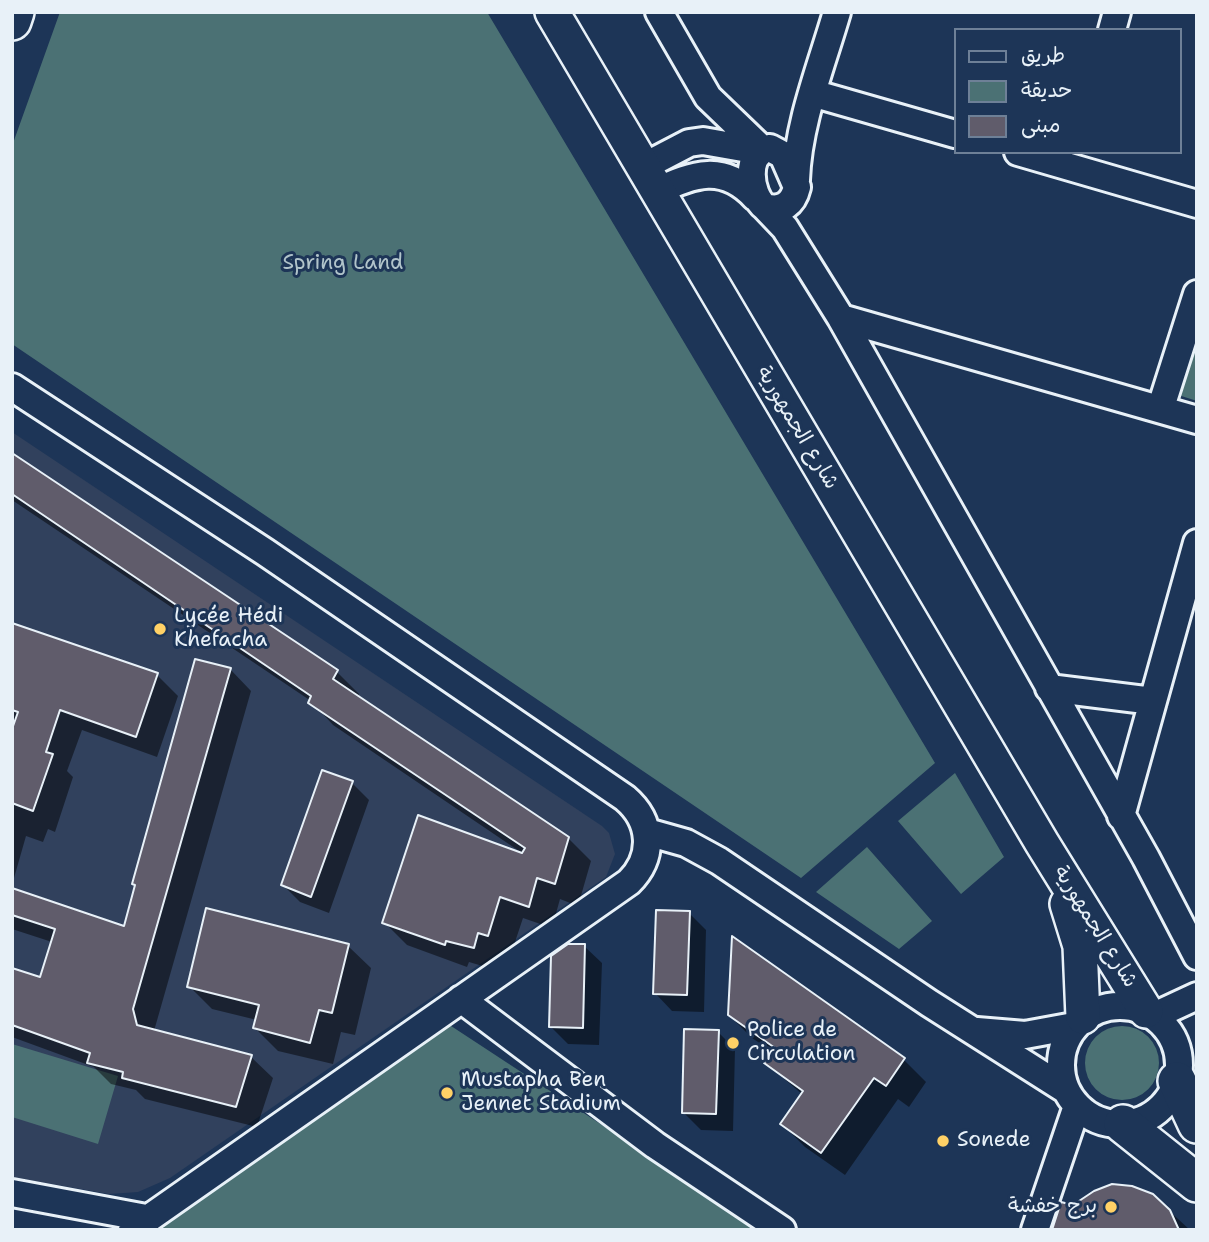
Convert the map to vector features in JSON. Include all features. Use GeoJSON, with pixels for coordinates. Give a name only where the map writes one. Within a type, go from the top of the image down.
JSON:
{"type":"FeatureCollection","features":[{"type":"Feature","properties":{"kind":"main road"},"geometry":{"type":"LineString","coordinates":[[12,21],[15,12]]}},
{"type":"Feature","properties":{"kind":"main road"},"geometry":{"type":"LineString","coordinates":[[1184,1061],[1197,1125]]}},
{"type":"Feature","properties":{"kind":"main road"},"geometry":{"type":"LineString","coordinates":[[1113,1123],[1197,1184]]}},
{"type":"Feature","properties":{"kind":"street","name":"شارع الجمهورية"},"geometry":{"type":"LineString","coordinates":[[551,12],[1042,843],[1150,1014]]}},
{"type":"Feature","properties":{"kind":"street"},"geometry":{"type":"LineString","coordinates":[[660,12],[708,97],[762,149]]}},
{"type":"Feature","properties":{"kind":"street"},"geometry":{"type":"LineString","coordinates":[[808,262],[795,188],[796,159],[837,12]]}},
{"type":"Feature","properties":{"kind":"street"},"geometry":{"type":"LineString","coordinates":[[760,202],[753,164],[762,149],[782,141],[809,105]]}},
{"type":"Feature","properties":{"kind":"street"},"geometry":{"type":"LineString","coordinates":[[809,105],[954,134]]}},
{"type":"Feature","properties":{"kind":"street"},"geometry":{"type":"LineString","coordinates":[[650,179],[689,143],[704,141],[780,151],[795,188],[786,206],[760,202]]}},
{"type":"Feature","properties":{"kind":"street"},"geometry":{"type":"LineString","coordinates":[[1032,154],[1072,160],[1197,204]]}},
{"type":"Feature","properties":{"kind":"street"},"geometry":{"type":"LineString","coordinates":[[650,179],[708,174],[744,185],[785,228],[841,318],[1176,911],[1197,956]]}},
{"type":"Feature","properties":{"kind":"street"},"geometry":{"type":"LineString","coordinates":[[1161,407],[1197,294]]}},
{"type":"Feature","properties":{"kind":"street"},"geometry":{"type":"LineString","coordinates":[[841,318],[1197,419]]}},
{"type":"Feature","properties":{"kind":"street"},"geometry":{"type":"LineString","coordinates":[[12,387],[265,552],[625,798],[638,810],[647,832],[644,861],[629,882],[139,1224],[12,1194]]}},
{"type":"Feature","properties":{"kind":"street"},"geometry":{"type":"LineString","coordinates":[[1121,816],[1197,543]]}},
{"type":"Feature","properties":{"kind":"street"},"geometry":{"type":"LineString","coordinates":[[1049,688],[1153,701]]}},
{"type":"Feature","properties":{"kind":"street"},"geometry":{"type":"LineString","coordinates":[[647,832],[686,843],[719,861],[1113,1123]]}},
{"type":"Feature","properties":{"kind":"street","name":"شارع الجمهورية"},"geometry":{"type":"LineString","coordinates":[[1042,843],[1080,946],[1079,1022]]}},
{"type":"Feature","properties":{"kind":"street"},"geometry":{"type":"LineString","coordinates":[[1176,911],[1197,933]]}},
{"type":"Feature","properties":{"kind":"street"},"geometry":{"type":"LineString","coordinates":[[1150,1014],[1197,996]]}},
{"type":"Feature","properties":{"kind":"street"},"geometry":{"type":"LineString","coordinates":[[461,999],[655,1145],[782,1230]]}},
{"type":"Feature","properties":{"kind":"street"},"geometry":{"type":"LineString","coordinates":[[972,1030],[1025,1035],[1079,1022],[1114,1005],[1150,1014],[1170,1034],[1184,1061],[1170,1098],[1157,1111],[1142,1120],[1113,1123],[1052,1172]]}},
{"type":"Feature","properties":{"kind":"street"},"geometry":{"type":"LineString","coordinates":[[1035,1230],[1072,1098],[1061,1073],[1061,1054],[1079,1022]]}},
{"type":"Feature","properties":{"kind":"shaded area","name":"Lycée Hédi Khefacha"},"geometry":{"type":"Polygon","coordinates":[[[12,432],[602,826],[609,833],[615,854],[606,877],[170,1178],[138,1192],[109,1194],[12,1177],[12,432]]]}},
{"type":"Feature","properties":{"kind":"green space","name":"Spring Land"},"geometry":{"type":"Polygon","coordinates":[[[60,12],[487,12],[935,763],[801,878],[12,344],[12,146],[60,12]]]}},
{"type":"Feature","properties":{"kind":"green space"},"geometry":{"type":"Polygon","coordinates":[[[1197,313],[1197,401],[1172,393],[1197,313]]]}},
{"type":"Feature","properties":{"kind":"green space"},"geometry":{"type":"Polygon","coordinates":[[[955,773],[1004,857],[961,894],[898,821],[955,773]]]}},
{"type":"Feature","properties":{"kind":"green space"},"geometry":{"type":"Polygon","coordinates":[[[867,847],[932,921],[899,949],[816,892],[867,847]]]}},
{"type":"Feature","properties":{"kind":"green space","name":"Mustapha Ben Jennet Stadium"},"geometry":{"type":"Polygon","coordinates":[[[445,1022],[762,1230],[146,1230],[445,1022]]]}},
{"type":"Feature","properties":{"kind":"green space"},"geometry":{"type":"Polygon","coordinates":[[[1122,1026],[1143,1032],[1153,1042],[1159,1063],[1153,1084],[1143,1094],[1122,1100],[1101,1094],[1091,1084],[1085,1063],[1091,1042],[1101,1032],[1122,1026]]]}},
{"type":"Feature","properties":{"kind":"green space"},"geometry":{"type":"Polygon","coordinates":[[[12,1044],[118,1076],[98,1144],[12,1117],[12,1044]]]}},
{"type":"Feature","properties":{"kind":"building"},"geometry":{"type":"Polygon","coordinates":[[[12,453],[338,670],[333,679],[569,837],[555,884],[537,878],[529,907],[500,897],[488,936],[478,933],[474,948],[446,941],[445,945],[382,923],[418,815],[522,853],[525,848],[308,703],[311,696],[12,494],[12,453]]]}},
{"type":"Feature","properties":{"kind":"building"},"geometry":{"type":"Polygon","coordinates":[[[12,623],[158,673],[136,737],[60,710],[46,752],[53,754],[33,811],[12,803],[12,729],[18,712],[12,710],[12,623]]]}},
{"type":"Feature","properties":{"kind":"building"},"geometry":{"type":"Polygon","coordinates":[[[195,659],[231,668],[133,1009],[137,1025],[252,1055],[236,1107],[122,1078],[123,1072],[87,1063],[90,1053],[12,1025],[12,968],[40,977],[55,929],[12,915],[12,888],[124,926],[135,885],[132,884],[195,659]]]}},
{"type":"Feature","properties":{"kind":"building"},"geometry":{"type":"Polygon","coordinates":[[[322,770],[353,781],[311,897],[281,885],[322,770]]]}},
{"type":"Feature","properties":{"kind":"building"},"geometry":{"type":"Polygon","coordinates":[[[206,908],[349,944],[332,1013],[319,1010],[310,1043],[253,1028],[259,1005],[187,987],[206,908]]]}},
{"type":"Feature","properties":{"kind":"building"},"geometry":{"type":"Polygon","coordinates":[[[656,910],[690,911],[687,995],[653,994],[656,910]]]}},
{"type":"Feature","properties":{"kind":"building"},"geometry":{"type":"Polygon","coordinates":[[[732,936],[905,1058],[886,1086],[874,1078],[821,1153],[780,1124],[803,1091],[764,1063],[775,1048],[728,1015],[732,936]]]}},
{"type":"Feature","properties":{"kind":"building"},"geometry":{"type":"Polygon","coordinates":[[[568,944],[585,944],[583,1028],[549,1027],[551,956],[568,944]]]}},
{"type":"Feature","properties":{"kind":"building"},"geometry":{"type":"Polygon","coordinates":[[[684,1029],[719,1030],[716,1114],[682,1113],[684,1029]]]}},
{"type":"Feature","properties":{"kind":"building","name":"برج خفشة"},"geometry":{"type":"Polygon","coordinates":[[[1112,1184],[1132,1186],[1153,1194],[1170,1210],[1179,1230],[1052,1230],[1061,1202],[1073,1205],[1094,1191],[1112,1184]]]}},
{"type":"Feature","properties":{"kind":"place","name":"Lycée Hédi Khefacha"},"geometry":{"type":"Point","coordinates":[160,629]}},
{"type":"Feature","properties":{"kind":"place","name":"Police de Circulation"},"geometry":{"type":"Point","coordinates":[733,1043]}},
{"type":"Feature","properties":{"kind":"place","name":"Mustapha Ben Jennet Stadium"},"geometry":{"type":"Point","coordinates":[447,1093]}},
{"type":"Feature","properties":{"kind":"place","name":"Sonede"},"geometry":{"type":"Point","coordinates":[943,1141]}},
{"type":"Feature","properties":{"kind":"place","name":"برج خفشة"},"geometry":{"type":"Point","coordinates":[1111,1207]}}]}
